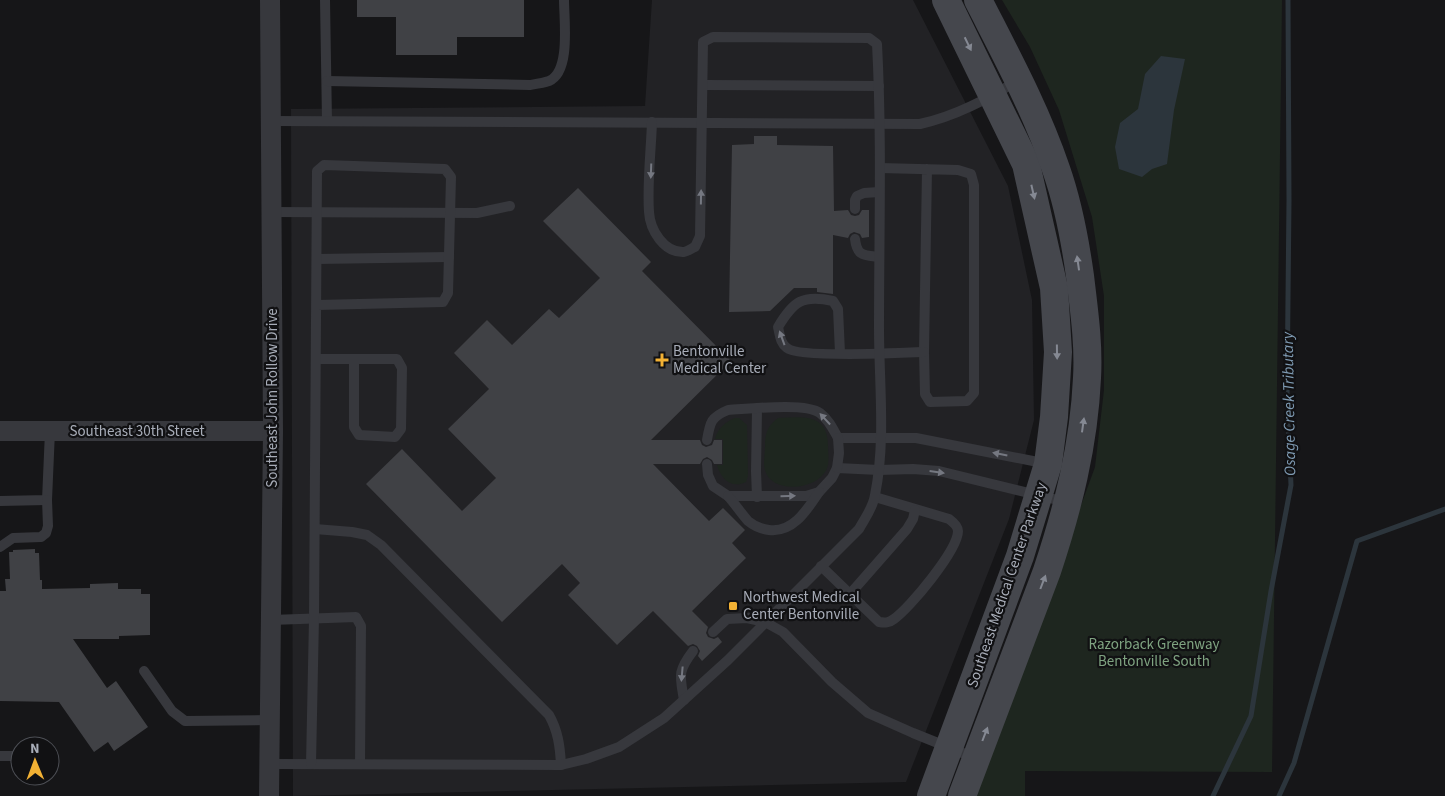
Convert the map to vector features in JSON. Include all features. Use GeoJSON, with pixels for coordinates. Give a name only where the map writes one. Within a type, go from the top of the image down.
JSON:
{"type":"FeatureCollection","features":[{"type":"Feature","properties":{"kind":"main road","name":"Southeast Medical Center Parkway"},"geometry":{"type":"LineString","coordinates":[[946,0],[1026,164],[1054,288],[1058,360],[1054,418],[1068,503],[1047,571],[962,796]]}},
{"type":"Feature","properties":{"kind":"main road","name":"Southeast Medical Center Parkway"},"geometry":{"type":"LineString","coordinates":[[932,796],[1020,556],[1039,495],[1062,466],[1084,418],[1087,376],[1086,323],[1076,249],[1056,169],[1040,126],[978,0]]}},
{"type":"Feature","properties":{"kind":"street","name":"Southeast John Rollow Drive"},"geometry":{"type":"LineString","coordinates":[[269,796],[273,431],[270,0]]}},
{"type":"Feature","properties":{"kind":"street","name":"Southeast 30th Street"},"geometry":{"type":"LineString","coordinates":[[0,431],[273,431]]}},
{"type":"Feature","properties":{"kind":"lane"},"geometry":{"type":"LineString","coordinates":[[326,0],[327,121]]}},
{"type":"Feature","properties":{"kind":"lane"},"geometry":{"type":"LineString","coordinates":[[326,81],[530,85],[550,80],[559,72],[564,60],[564,0]]}},
{"type":"Feature","properties":{"kind":"lane"},"geometry":{"type":"LineString","coordinates":[[269,764],[561,764],[586,759],[619,747],[664,718],[684,700],[728,660],[859,529],[875,497],[881,438],[879,192],[881,124],[877,44],[869,38],[713,37],[703,42],[700,236],[695,247],[685,252],[668,248],[660,240],[654,231],[649,214],[652,122]]}},
{"type":"Feature","properties":{"kind":"lane"},"geometry":{"type":"LineString","coordinates":[[271,121],[920,124],[958,113],[993,96],[1018,80]]}},
{"type":"Feature","properties":{"kind":"lane"},"geometry":{"type":"LineString","coordinates":[[703,85],[879,86]]}},
{"type":"Feature","properties":{"kind":"lane"},"geometry":{"type":"LineString","coordinates":[[311,764],[315,529],[316,305],[317,259],[317,171],[324,165],[445,170],[451,177],[451,213],[448,293],[443,302],[316,305]]}},
{"type":"Feature","properties":{"kind":"lane"},"geometry":{"type":"LineString","coordinates":[[880,168],[927,169],[958,170],[971,174],[974,185],[974,393],[967,401],[930,402],[925,394],[927,169]]}},
{"type":"Feature","properties":{"kind":"lane"},"geometry":{"type":"LineString","coordinates":[[854,209],[857,196],[864,192],[879,192]]}},
{"type":"Feature","properties":{"kind":"lane"},"geometry":{"type":"LineString","coordinates":[[272,212],[477,213],[510,206]]}},
{"type":"Feature","properties":{"kind":"lane"},"geometry":{"type":"LineString","coordinates":[[855,238],[856,249],[860,253],[866,256],[879,257]]}},
{"type":"Feature","properties":{"kind":"lane"},"geometry":{"type":"LineString","coordinates":[[317,259],[449,257]]}},
{"type":"Feature","properties":{"kind":"lane"},"geometry":{"type":"LineString","coordinates":[[840,353],[838,309],[832,301],[821,298],[804,299],[788,310],[778,327],[780,339],[785,347],[794,352],[879,354],[924,352]]}},
{"type":"Feature","properties":{"kind":"lane"},"geometry":{"type":"LineString","coordinates":[[316,359],[354,359],[397,359],[402,368],[401,429],[395,437],[359,435],[354,427],[354,359]]}},
{"type":"Feature","properties":{"kind":"lane"},"geometry":{"type":"LineString","coordinates":[[707,440],[710,424],[717,415],[728,410],[803,407],[818,412],[830,422],[838,438],[840,453],[837,468],[832,478],[819,492],[808,509],[794,524],[778,531],[762,529],[749,522],[728,496],[713,486],[708,475],[707,464]]}},
{"type":"Feature","properties":{"kind":"lane"},"geometry":{"type":"LineString","coordinates":[[757,409],[756,471],[758,497]]}},
{"type":"Feature","properties":{"kind":"lane"},"geometry":{"type":"LineString","coordinates":[[0,547],[13,538],[41,537],[46,534],[48,526],[47,500],[50,431]]}},
{"type":"Feature","properties":{"kind":"lane"},"geometry":{"type":"LineString","coordinates":[[838,438],[924,440],[1062,466]]}},
{"type":"Feature","properties":{"kind":"lane"},"geometry":{"type":"LineString","coordinates":[[837,468],[912,469],[939,472],[1068,503]]}},
{"type":"Feature","properties":{"kind":"lane"},"geometry":{"type":"LineString","coordinates":[[728,496],[806,496],[819,492]]}},
{"type":"Feature","properties":{"kind":"lane"},"geometry":{"type":"LineString","coordinates":[[822,566],[879,622],[886,623],[894,619],[933,578],[954,546],[958,531],[956,525],[949,519],[875,497]]}},
{"type":"Feature","properties":{"kind":"lane"},"geometry":{"type":"LineString","coordinates":[[0,501],[47,500]]}},
{"type":"Feature","properties":{"kind":"lane"},"geometry":{"type":"LineString","coordinates":[[850,594],[908,529],[915,510]]}},
{"type":"Feature","properties":{"kind":"lane"},"geometry":{"type":"LineString","coordinates":[[315,529],[352,532],[367,536],[381,545],[549,715],[556,727],[560,743],[561,764]]}},
{"type":"Feature","properties":{"kind":"lane"},"geometry":{"type":"LineString","coordinates":[[271,620],[356,617],[361,626],[360,764]]}},
{"type":"Feature","properties":{"kind":"lane"},"geometry":{"type":"LineString","coordinates":[[713,632],[727,619],[747,618],[765,622],[783,632],[832,682],[868,712],[976,758]]}},
{"type":"Feature","properties":{"kind":"lane"},"geometry":{"type":"LineString","coordinates":[[684,700],[680,672],[683,663],[693,651]]}},
{"type":"Feature","properties":{"kind":"lane"},"geometry":{"type":"LineString","coordinates":[[144,671],[172,711],[185,720],[270,720]]}},
{"type":"Feature","properties":{"kind":"shaded area","name":"Bentonville Medical Center"},"geometry":{"type":"Polygon","coordinates":[[[652,0],[913,0],[1008,186],[1032,300],[1034,420],[1009,519],[906,782],[293,796],[291,109],[645,106],[652,0]]]}},
{"type":"Feature","properties":{"kind":"shaded area"},"geometry":{"type":"Polygon","coordinates":[[[1161,56],[1185,59],[1174,110],[1167,164],[1152,169],[1142,177],[1119,169],[1115,147],[1120,123],[1138,109],[1145,74],[1161,56]]]}},
{"type":"Feature","properties":{"kind":"green space","name":"Razorback Greenway Bentonville South"},"geometry":{"type":"Polygon","coordinates":[[[1002,0],[1282,0],[1272,772],[1025,771],[1025,796],[975,796],[1095,467],[1104,390],[1104,296],[1092,217],[1059,110],[1030,47],[1002,0]]]}},
{"type":"Feature","properties":{"kind":"green space"},"geometry":{"type":"Polygon","coordinates":[[[796,417],[812,419],[819,422],[824,428],[827,435],[828,465],[824,474],[807,485],[796,487],[777,483],[769,478],[765,470],[765,438],[769,427],[778,418],[796,417]]]}},
{"type":"Feature","properties":{"kind":"green space"},"geometry":{"type":"Polygon","coordinates":[[[735,418],[739,418],[747,425],[748,476],[746,482],[741,484],[727,481],[721,475],[717,465],[723,465],[723,439],[715,439],[722,426],[735,418]]]}},
{"type":"Feature","properties":{"kind":"building"},"geometry":{"type":"Polygon","coordinates":[[[357,0],[524,0],[524,37],[457,37],[457,55],[396,55],[396,17],[357,17],[357,0]]]}},
{"type":"Feature","properties":{"kind":"building"},"geometry":{"type":"Polygon","coordinates":[[[754,136],[777,136],[777,145],[833,146],[834,211],[848,210],[851,215],[855,216],[859,215],[862,210],[869,210],[869,237],[862,238],[860,234],[854,232],[848,238],[833,235],[833,294],[817,292],[817,288],[794,288],[770,311],[729,312],[732,145],[754,144],[754,136]]]}},
{"type":"Feature","properties":{"kind":"building"},"geometry":{"type":"Polygon","coordinates":[[[578,188],[651,262],[642,271],[731,361],[651,440],[700,440],[702,445],[706,447],[712,445],[714,440],[722,440],[722,464],[714,464],[707,457],[700,464],[653,464],[709,521],[723,508],[745,530],[732,543],[746,558],[692,611],[708,627],[706,633],[708,637],[714,639],[718,637],[722,642],[702,661],[698,656],[700,651],[697,646],[693,644],[688,646],[653,611],[617,645],[568,595],[580,583],[562,564],[502,622],[366,484],[402,449],[462,511],[496,478],[448,429],[489,389],[454,353],[487,320],[512,345],[549,309],[559,318],[600,278],[543,221],[578,188]]]}},
{"type":"Feature","properties":{"kind":"building"},"geometry":{"type":"Polygon","coordinates":[[[35,549],[35,553],[39,553],[42,589],[90,588],[90,584],[118,583],[118,589],[141,589],[141,594],[150,594],[150,635],[119,636],[119,639],[73,639],[107,688],[116,681],[148,727],[114,751],[108,742],[94,752],[59,702],[0,701],[0,591],[6,591],[5,579],[10,579],[9,552],[13,552],[13,550],[35,549]]]}},
{"type":"Feature","properties":{"kind":"waterway","name":"Osage Creek Tributary"},"geometry":{"type":"LineString","coordinates":[[1213,796],[1251,716],[1271,591],[1291,485],[1287,397],[1289,200],[1288,0]]}},
{"type":"Feature","properties":{"kind":"waterway","name":"Osage Creek Tributary"},"geometry":{"type":"LineString","coordinates":[[1279,796],[1294,763],[1357,541],[1445,509]]}},
{"type":"Feature","properties":{"kind":"place","name":"Bentonville Medical Center"},"geometry":{"type":"Point","coordinates":[662,360]}},
{"type":"Feature","properties":{"kind":"place","name":"Northwest Medical Center Bentonville"},"geometry":{"type":"Point","coordinates":[733,606]}}]}
